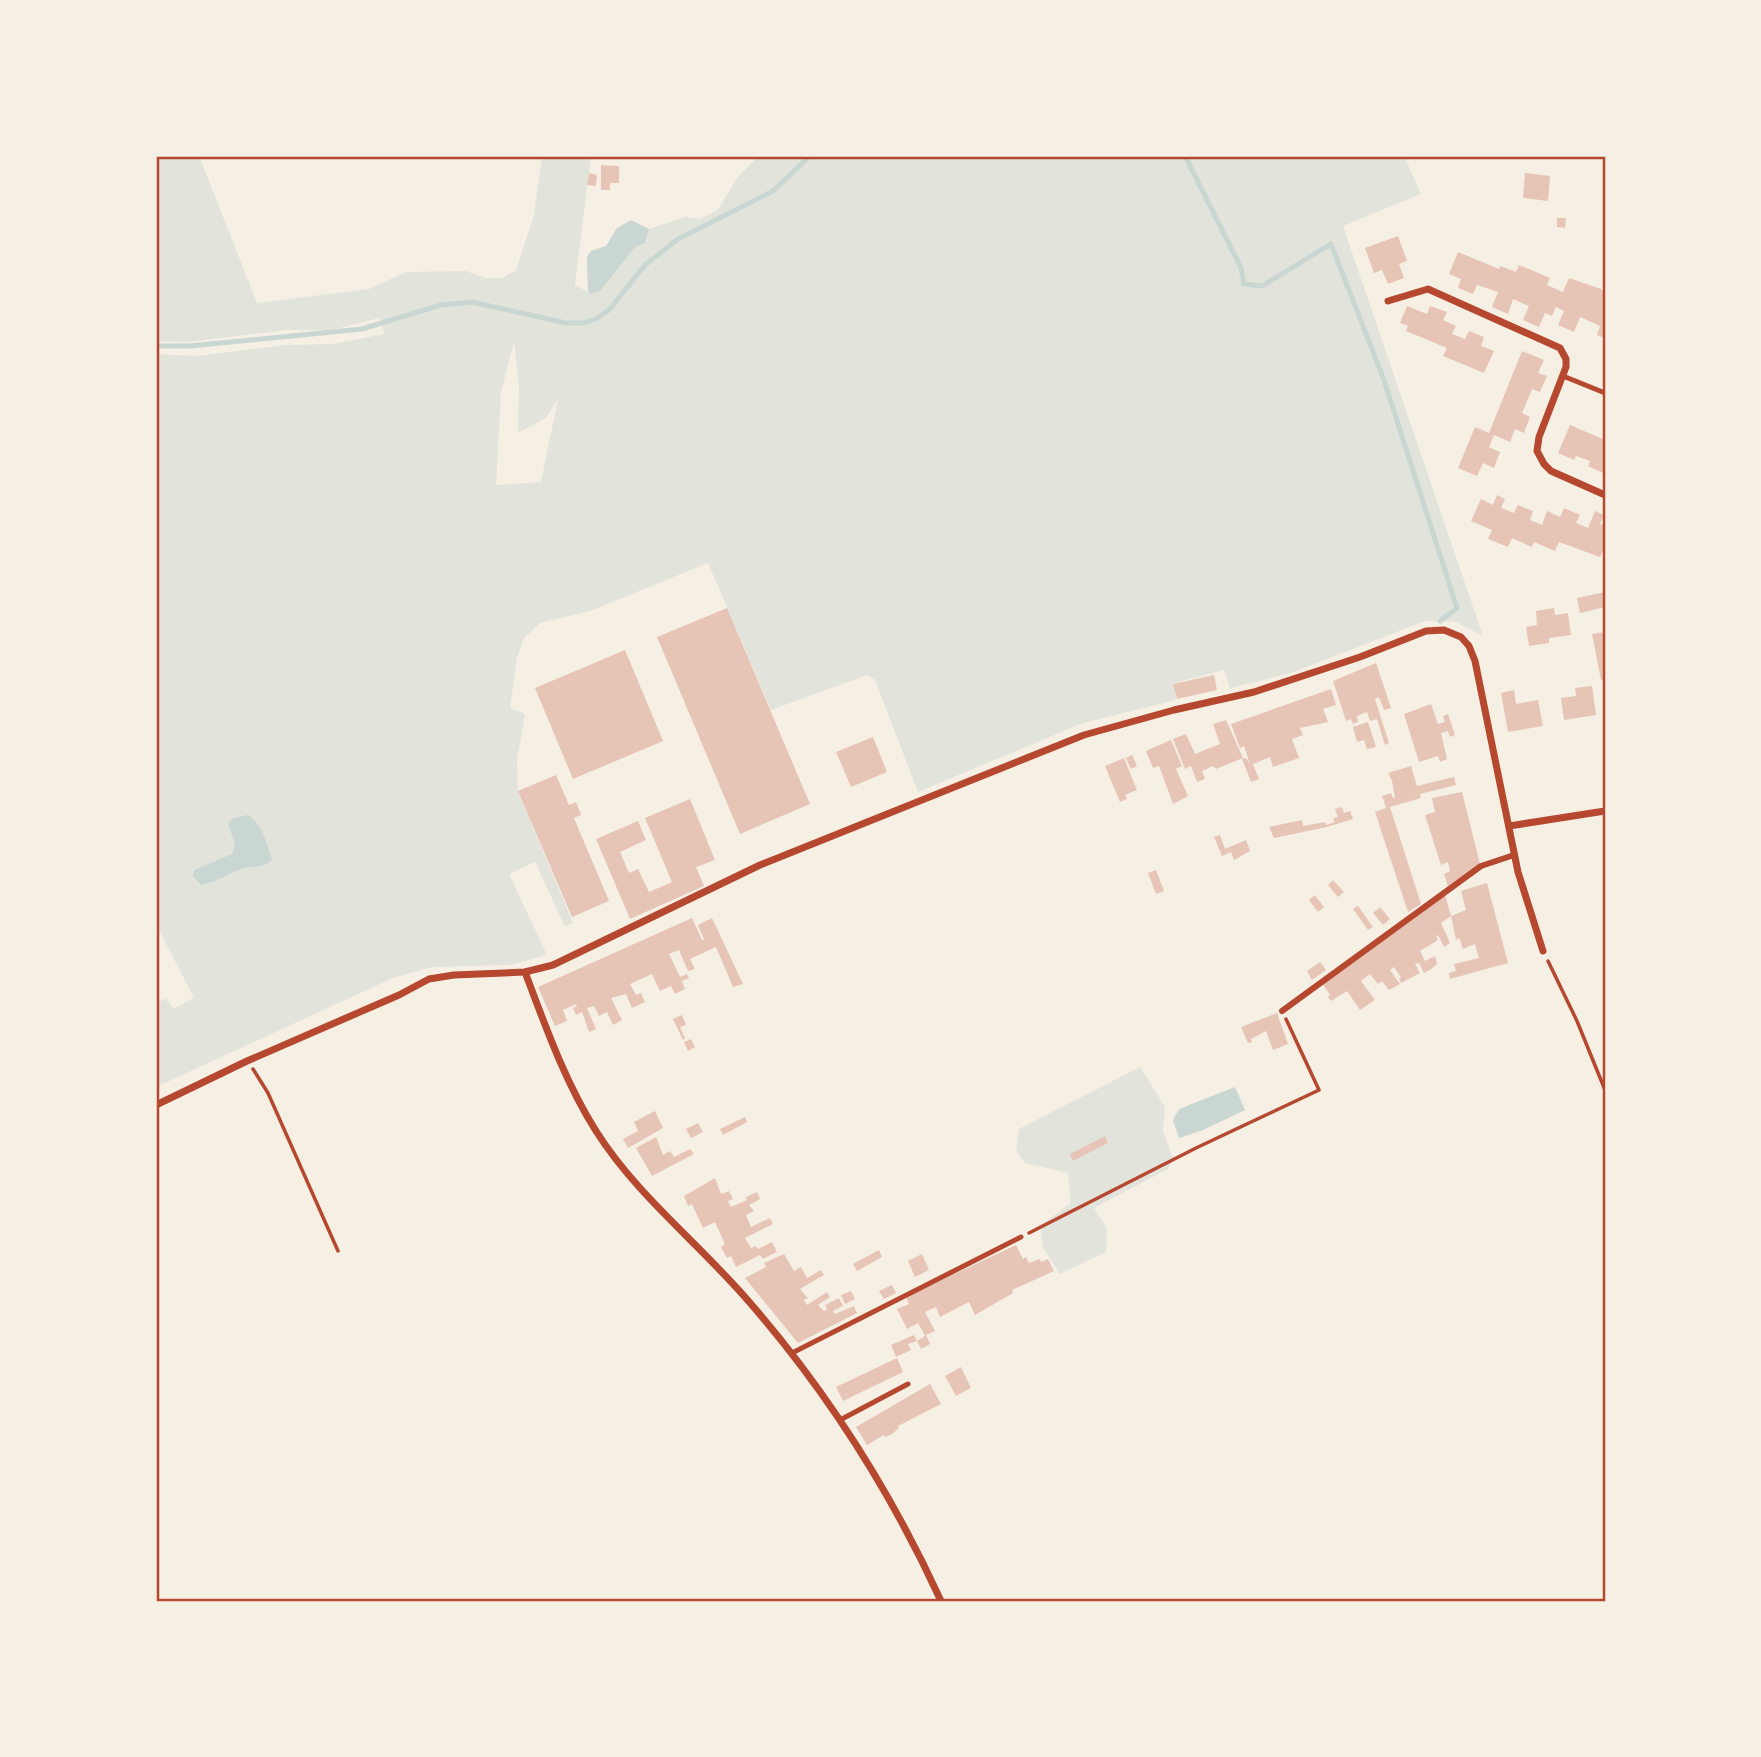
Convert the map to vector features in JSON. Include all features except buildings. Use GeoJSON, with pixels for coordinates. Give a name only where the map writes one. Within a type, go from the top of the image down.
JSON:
{"type":"FeatureCollection","features":[{"type":"Feature","properties":{"kind":"street"},"geometry":{"type":"LineString","coordinates":[[1388,300],[1428,289],[1560,348],[1566,359],[1563,376],[1539,437],[1539,458],[1551,471],[1605,495]]}},
{"type":"Feature","properties":{"kind":"street"},"geometry":{"type":"LineString","coordinates":[[156,1105],[429,979],[454,975],[524,972],[553,965],[760,865],[1084,735],[1174,710],[1254,692],[1360,657],[1426,631],[1441,630],[1453,633],[1464,639],[1472,652],[1522,889],[1543,951]]}},
{"type":"Feature","properties":{"kind":"street"},"geometry":{"type":"LineString","coordinates":[[1509,827],[1605,811]]}},
{"type":"Feature","properties":{"kind":"street"},"geometry":{"type":"LineString","coordinates":[[1282,1011],[1481,866],[1514,855]]}},
{"type":"Feature","properties":{"kind":"street"},"geometry":{"type":"LineString","coordinates":[[524,972],[552,1043],[595,1130],[640,1187],[750,1302],[792,1353],[840,1420],[901,1522],[941,1601]]}},
{"type":"Feature","properties":{"kind":"lane"},"geometry":{"type":"LineString","coordinates":[[1563,376],[1605,393]]}},
{"type":"Feature","properties":{"kind":"lane"},"geometry":{"type":"LineString","coordinates":[[792,1353],[1021,1237]]}},
{"type":"Feature","properties":{"kind":"lane"},"geometry":{"type":"LineString","coordinates":[[840,1420],[908,1384]]}},
{"type":"Feature","properties":{"kind":"path"},"geometry":{"type":"LineString","coordinates":[[1543,951],[1577,1021],[1605,1090]]}},
{"type":"Feature","properties":{"kind":"path"},"geometry":{"type":"LineString","coordinates":[[1021,1237],[1319,1090],[1282,1011]]}},
{"type":"Feature","properties":{"kind":"path"},"geometry":{"type":"LineString","coordinates":[[247,1061],[268,1093],[338,1251]]}},
{"type":"Feature","properties":{"kind":"shaded area"},"geometry":{"type":"Polygon","coordinates":[[[156,156],[199,156],[257,303],[369,289],[406,272],[466,271],[485,278],[502,278],[516,270],[534,215],[542,156],[591,156],[575,285],[592,294],[600,291],[635,247],[645,243],[649,229],[685,217],[700,219],[718,210],[737,178],[759,156],[1404,156],[1421,194],[1343,226],[1483,636],[1457,622],[1425,621],[1291,673],[1230,688],[1224,670],[1174,683],[1176,700],[1083,723],[918,792],[875,680],[867,675],[771,710],[708,563],[590,611],[540,623],[524,638],[517,658],[510,708],[525,714],[517,760],[518,791],[573,923],[565,927],[535,862],[509,874],[547,955],[510,965],[432,967],[393,978],[156,1087],[156,1004],[166,998],[173,1009],[194,998],[156,924],[156,354],[197,356],[286,345],[331,344],[385,334],[379,318],[332,330],[286,330],[188,342],[156,341],[156,156]],[[514,341],[501,393],[496,485],[541,482],[558,399],[546,418],[518,433],[519,388],[514,341]]]}},
{"type":"Feature","properties":{"kind":"shaded area"},"geometry":{"type":"Polygon","coordinates":[[[631,220],[649,229],[645,243],[635,247],[600,291],[592,294],[588,292],[587,257],[591,251],[606,246],[617,228],[631,220]]]}},
{"type":"Feature","properties":{"kind":"shaded area"},"geometry":{"type":"Polygon","coordinates":[[[248,815],[261,829],[272,860],[265,865],[239,870],[201,885],[193,876],[194,870],[232,854],[235,845],[228,823],[233,818],[248,815]]]}},
{"type":"Feature","properties":{"kind":"shaded area"},"geometry":{"type":"Polygon","coordinates":[[[1140,1067],[1165,1107],[1163,1131],[1173,1158],[1168,1169],[1094,1208],[1107,1228],[1106,1252],[1060,1274],[1043,1247],[1040,1226],[1071,1203],[1068,1173],[1025,1163],[1016,1151],[1019,1129],[1140,1067]]]}},
{"type":"Feature","properties":{"kind":"shaded area"},"geometry":{"type":"Polygon","coordinates":[[[1235,1087],[1245,1110],[1179,1138],[1173,1120],[1179,1109],[1235,1087]]]}},
{"type":"Feature","properties":{"kind":"waterway"},"geometry":{"type":"LineString","coordinates":[[156,346],[190,346],[362,329],[441,305],[472,302],[566,323],[584,323],[609,310],[645,265],[678,239],[773,191],[810,156]]}},
{"type":"Feature","properties":{"kind":"waterway"},"geometry":{"type":"LineString","coordinates":[[1185,156],[1241,268],[1244,284],[1262,286],[1331,244],[1384,380],[1457,608],[1440,621]]}}]}
